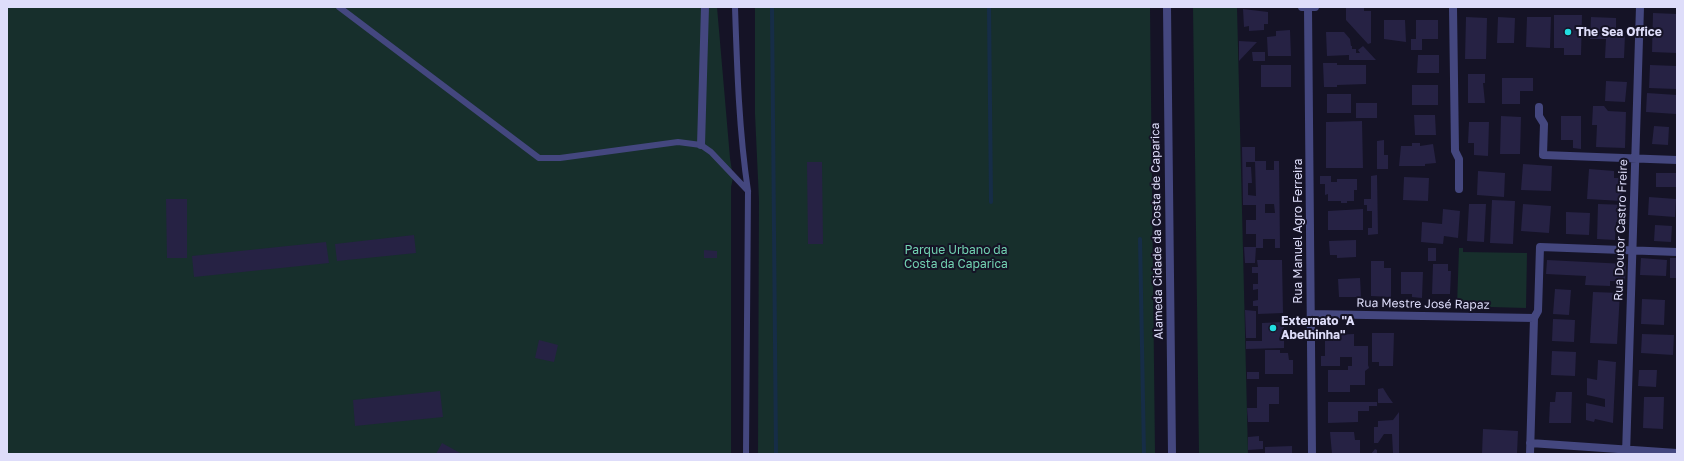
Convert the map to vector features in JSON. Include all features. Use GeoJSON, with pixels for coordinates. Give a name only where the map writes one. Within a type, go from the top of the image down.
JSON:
{"type":"FeatureCollection","features":[{"type":"Feature","properties":{"kind":"street"},"geometry":{"type":"LineString","coordinates":[[701,145],[705,7]]}},
{"type":"Feature","properties":{"kind":"street","name":"Alameda Cidade da Costa de Caparica"},"geometry":{"type":"LineString","coordinates":[[1167,7],[1172,454]]}},
{"type":"Feature","properties":{"kind":"street","name":"Rua Manuel Agro Ferreira"},"geometry":{"type":"LineString","coordinates":[[1308,7],[1312,454]]}},
{"type":"Feature","properties":{"kind":"street"},"geometry":{"type":"LineString","coordinates":[[1453,7],[1455,151],[1459,159],[1459,189]]}},
{"type":"Feature","properties":{"kind":"street","name":"Rua Doutor Castro Freire"},"geometry":{"type":"LineString","coordinates":[[1626,452],[1640,7]]}},
{"type":"Feature","properties":{"kind":"street"},"geometry":{"type":"LineString","coordinates":[[1539,108],[1539,116],[1544,124],[1543,155],[1677,160]]}},
{"type":"Feature","properties":{"kind":"street"},"geometry":{"type":"LineString","coordinates":[[1530,454],[1534,318],[1538,311],[1540,246],[1677,252]]}},
{"type":"Feature","properties":{"kind":"street","name":"Rua Mestre José Rapaz"},"geometry":{"type":"LineString","coordinates":[[1311,314],[1534,318]]}},
{"type":"Feature","properties":{"kind":"street"},"geometry":{"type":"LineString","coordinates":[[1530,444],[1626,452],[1677,453]]}},
{"type":"Feature","properties":{"kind":"lane"},"geometry":{"type":"LineString","coordinates":[[339,7],[539,158],[560,158],[678,142],[701,145],[710,152],[748,191]]}},
{"type":"Feature","properties":{"kind":"lane"},"geometry":{"type":"LineString","coordinates":[[735,7],[744,163],[748,191],[746,454]]}},
{"type":"Feature","properties":{"kind":"green space"},"geometry":{"type":"Polygon","coordinates":[[[7,7],[717,7],[733,178],[731,187],[731,454],[7,454],[7,7]]]}},
{"type":"Feature","properties":{"kind":"green space","name":"Parque Urbano da Costa da Caparica"},"geometry":{"type":"Polygon","coordinates":[[[755,7],[1150,7],[1155,454],[758,454],[759,200],[755,114],[755,7]]]}},
{"type":"Feature","properties":{"kind":"green space"},"geometry":{"type":"Polygon","coordinates":[[[1193,7],[1237,7],[1248,454],[1199,454],[1193,7]]]}},
{"type":"Feature","properties":{"kind":"green space"},"geometry":{"type":"Polygon","coordinates":[[[1459,248],[1463,248],[1463,252],[1527,253],[1526,308],[1457,306],[1459,248]]]}},
{"type":"Feature","properties":{"kind":"building"},"geometry":{"type":"Polygon","coordinates":[[[1364,7],[1364,11],[1371,11],[1371,43],[1368,44],[1346,20],[1346,8],[1364,7]]]}},
{"type":"Feature","properties":{"kind":"building"},"geometry":{"type":"Polygon","coordinates":[[[1243,9],[1268,12],[1268,24],[1264,24],[1264,30],[1249,31],[1249,26],[1244,27],[1243,9]]]}},
{"type":"Feature","properties":{"kind":"building"},"geometry":{"type":"Polygon","coordinates":[[[1653,13],[1677,14],[1677,53],[1652,52],[1653,13]]]}},
{"type":"Feature","properties":{"kind":"building","name":"The Sea Office"},"geometry":{"type":"Polygon","coordinates":[[[1554,15],[1582,15],[1581,55],[1564,55],[1564,48],[1554,48],[1554,15]]]}},
{"type":"Feature","properties":{"kind":"building"},"geometry":{"type":"Polygon","coordinates":[[[1466,17],[1487,18],[1486,59],[1465,59],[1466,17]]]}},
{"type":"Feature","properties":{"kind":"building"},"geometry":{"type":"Polygon","coordinates":[[[1498,17],[1515,18],[1514,43],[1497,43],[1498,17]]]}},
{"type":"Feature","properties":{"kind":"building"},"geometry":{"type":"Polygon","coordinates":[[[1527,17],[1551,17],[1550,48],[1526,47],[1527,17]]]}},
{"type":"Feature","properties":{"kind":"building"},"geometry":{"type":"Polygon","coordinates":[[[1591,17],[1616,18],[1616,35],[1625,35],[1624,58],[1605,58],[1606,39],[1590,39],[1591,17]]]}},
{"type":"Feature","properties":{"kind":"building"},"geometry":{"type":"Polygon","coordinates":[[[1384,20],[1405,20],[1406,42],[1384,39],[1384,20]]]}},
{"type":"Feature","properties":{"kind":"building"},"geometry":{"type":"Polygon","coordinates":[[[1416,20],[1438,20],[1438,39],[1422,39],[1422,50],[1411,50],[1411,39],[1416,39],[1416,20]]]}},
{"type":"Feature","properties":{"kind":"building"},"geometry":{"type":"Polygon","coordinates":[[[1290,30],[1291,56],[1268,56],[1267,37],[1276,36],[1276,31],[1290,30]]]}},
{"type":"Feature","properties":{"kind":"building"},"geometry":{"type":"Polygon","coordinates":[[[1326,32],[1344,32],[1350,39],[1352,49],[1356,49],[1356,53],[1360,53],[1358,50],[1363,46],[1376,60],[1349,60],[1349,55],[1327,56],[1326,32]]]}},
{"type":"Feature","properties":{"kind":"building"},"geometry":{"type":"Polygon","coordinates":[[[1239,41],[1257,42],[1239,61],[1239,41]]]}},
{"type":"Feature","properties":{"kind":"building"},"geometry":{"type":"Polygon","coordinates":[[[1252,52],[1265,52],[1265,61],[1253,61],[1252,52]]]}},
{"type":"Feature","properties":{"kind":"building"},"geometry":{"type":"Polygon","coordinates":[[[1418,55],[1439,55],[1439,73],[1417,73],[1418,55]]]}},
{"type":"Feature","properties":{"kind":"building"},"geometry":{"type":"Polygon","coordinates":[[[1323,63],[1337,63],[1337,65],[1366,65],[1366,84],[1324,87],[1323,63]]]}},
{"type":"Feature","properties":{"kind":"building"},"geometry":{"type":"Polygon","coordinates":[[[1261,65],[1291,65],[1291,87],[1261,87],[1261,65]]]}},
{"type":"Feature","properties":{"kind":"building"},"geometry":{"type":"Polygon","coordinates":[[[1650,65],[1677,66],[1676,89],[1649,88],[1650,65]]]}},
{"type":"Feature","properties":{"kind":"building"},"geometry":{"type":"Polygon","coordinates":[[[1468,74],[1485,74],[1485,83],[1483,83],[1485,103],[1468,103],[1468,74]]]}},
{"type":"Feature","properties":{"kind":"building"},"geometry":{"type":"Polygon","coordinates":[[[1502,78],[1533,78],[1533,91],[1520,91],[1520,104],[1502,104],[1502,78]]]}},
{"type":"Feature","properties":{"kind":"building"},"geometry":{"type":"Polygon","coordinates":[[[1606,81],[1627,82],[1625,102],[1605,101],[1606,81]]]}},
{"type":"Feature","properties":{"kind":"building"},"geometry":{"type":"Polygon","coordinates":[[[1412,85],[1438,85],[1438,105],[1412,105],[1412,85]]]}},
{"type":"Feature","properties":{"kind":"building"},"geometry":{"type":"Polygon","coordinates":[[[1647,93],[1677,95],[1676,114],[1646,112],[1647,93]]]}},
{"type":"Feature","properties":{"kind":"building"},"geometry":{"type":"Polygon","coordinates":[[[1327,94],[1351,94],[1351,113],[1327,113],[1327,94]]]}},
{"type":"Feature","properties":{"kind":"building"},"geometry":{"type":"Polygon","coordinates":[[[1356,103],[1377,103],[1377,118],[1356,118],[1356,103]]]}},
{"type":"Feature","properties":{"kind":"building"},"geometry":{"type":"Polygon","coordinates":[[[1593,106],[1604,106],[1608,111],[1626,112],[1625,148],[1596,147],[1597,125],[1592,125],[1593,106]]]}},
{"type":"Feature","properties":{"kind":"building"},"geometry":{"type":"Polygon","coordinates":[[[1414,115],[1435,115],[1436,135],[1415,135],[1414,115]]]}},
{"type":"Feature","properties":{"kind":"building"},"geometry":{"type":"Polygon","coordinates":[[[1501,116],[1521,117],[1520,154],[1500,154],[1501,116]]]}},
{"type":"Feature","properties":{"kind":"building"},"geometry":{"type":"Polygon","coordinates":[[[1561,116],[1581,116],[1581,149],[1573,148],[1573,140],[1561,140],[1561,116]]]}},
{"type":"Feature","properties":{"kind":"building"},"geometry":{"type":"Polygon","coordinates":[[[1362,121],[1363,168],[1326,168],[1326,122],[1362,121]]]}},
{"type":"Feature","properties":{"kind":"building"},"geometry":{"type":"Polygon","coordinates":[[[1469,122],[1489,122],[1488,156],[1474,155],[1474,143],[1468,143],[1469,122]]]}},
{"type":"Feature","properties":{"kind":"building"},"geometry":{"type":"Polygon","coordinates":[[[1654,126],[1669,127],[1668,145],[1652,144],[1654,126]]]}},
{"type":"Feature","properties":{"kind":"building"},"geometry":{"type":"Polygon","coordinates":[[[1384,140],[1384,155],[1388,155],[1388,169],[1377,169],[1377,141],[1384,140]]]}},
{"type":"Feature","properties":{"kind":"building"},"geometry":{"type":"Polygon","coordinates":[[[1412,143],[1420,143],[1420,146],[1433,144],[1436,163],[1425,164],[1425,166],[1399,166],[1401,146],[1412,146],[1412,143]]]}},
{"type":"Feature","properties":{"kind":"building"},"geometry":{"type":"Polygon","coordinates":[[[1242,147],[1255,147],[1255,161],[1266,161],[1266,170],[1274,170],[1274,161],[1279,161],[1280,248],[1275,248],[1275,239],[1263,239],[1263,248],[1256,248],[1256,234],[1246,234],[1246,220],[1256,220],[1256,205],[1243,205],[1242,147]],[[1246,162],[1246,167],[1251,167],[1252,183],[1248,183],[1248,195],[1256,196],[1255,162],[1246,162]],[[1265,204],[1265,213],[1275,213],[1274,204],[1265,204]]]}},
{"type":"Feature","properties":{"kind":"building"},"geometry":{"type":"Polygon","coordinates":[[[807,162],[822,162],[823,244],[808,244],[807,162]]]}},
{"type":"Feature","properties":{"kind":"building"},"geometry":{"type":"Polygon","coordinates":[[[1523,164],[1552,166],[1551,191],[1521,190],[1523,164]]]}},
{"type":"Feature","properties":{"kind":"building"},"geometry":{"type":"Polygon","coordinates":[[[1589,169],[1614,171],[1614,178],[1623,178],[1622,201],[1587,199],[1589,169]]]}},
{"type":"Feature","properties":{"kind":"building"},"geometry":{"type":"Polygon","coordinates":[[[1478,171],[1505,173],[1504,197],[1477,195],[1478,171]]]}},
{"type":"Feature","properties":{"kind":"building"},"geometry":{"type":"Polygon","coordinates":[[[1656,173],[1677,173],[1677,187],[1656,187],[1656,173]]]}},
{"type":"Feature","properties":{"kind":"building"},"geometry":{"type":"Polygon","coordinates":[[[1377,175],[1378,234],[1368,235],[1368,228],[1372,228],[1372,211],[1367,211],[1367,205],[1364,205],[1364,199],[1371,199],[1371,176],[1377,175]]]}},
{"type":"Feature","properties":{"kind":"building"},"geometry":{"type":"Polygon","coordinates":[[[1320,176],[1331,176],[1331,182],[1337,182],[1337,179],[1357,179],[1357,190],[1354,190],[1354,201],[1341,203],[1341,201],[1328,201],[1328,194],[1325,195],[1325,184],[1320,184],[1320,176]]]}},
{"type":"Feature","properties":{"kind":"building"},"geometry":{"type":"Polygon","coordinates":[[[1404,177],[1429,178],[1428,201],[1403,200],[1404,177]]]}},
{"type":"Feature","properties":{"kind":"building"},"geometry":{"type":"Polygon","coordinates":[[[1649,197],[1676,199],[1675,217],[1648,215],[1649,197]]]}},
{"type":"Feature","properties":{"kind":"building"},"geometry":{"type":"Polygon","coordinates":[[[166,199],[187,199],[187,258],[167,258],[166,199]]]}},
{"type":"Feature","properties":{"kind":"building"},"geometry":{"type":"Polygon","coordinates":[[[1492,200],[1515,201],[1513,244],[1490,243],[1492,200]]]}},
{"type":"Feature","properties":{"kind":"building"},"geometry":{"type":"Polygon","coordinates":[[[1469,204],[1486,204],[1484,242],[1467,241],[1469,204]]]}},
{"type":"Feature","properties":{"kind":"building"},"geometry":{"type":"Polygon","coordinates":[[[1523,204],[1551,206],[1549,233],[1521,231],[1523,204]]]}},
{"type":"Feature","properties":{"kind":"building"},"geometry":{"type":"Polygon","coordinates":[[[1598,204],[1627,205],[1626,222],[1616,222],[1615,240],[1597,239],[1598,204]]]}},
{"type":"Feature","properties":{"kind":"building"},"geometry":{"type":"Polygon","coordinates":[[[1363,209],[1363,230],[1328,230],[1328,211],[1363,209]]]}},
{"type":"Feature","properties":{"kind":"building"},"geometry":{"type":"Polygon","coordinates":[[[1443,209],[1460,211],[1458,238],[1444,236],[1443,244],[1421,242],[1422,222],[1442,224],[1443,209]]]}},
{"type":"Feature","properties":{"kind":"building"},"geometry":{"type":"Polygon","coordinates":[[[1566,212],[1590,213],[1589,235],[1566,234],[1566,212]]]}},
{"type":"Feature","properties":{"kind":"building"},"geometry":{"type":"Polygon","coordinates":[[[1655,225],[1672,226],[1671,242],[1654,241],[1655,225]]]}},
{"type":"Feature","properties":{"kind":"building"},"geometry":{"type":"Polygon","coordinates":[[[414,235],[416,253],[337,261],[335,244],[414,235]]]}},
{"type":"Feature","properties":{"kind":"building"},"geometry":{"type":"Polygon","coordinates":[[[1356,240],[1356,257],[1337,258],[1337,255],[1330,255],[1329,241],[1356,240]]]}},
{"type":"Feature","properties":{"kind":"building"},"geometry":{"type":"Polygon","coordinates":[[[326,242],[329,263],[194,277],[192,256],[326,242]]]}},
{"type":"Feature","properties":{"kind":"building"},"geometry":{"type":"Polygon","coordinates":[[[1244,247],[1256,247],[1255,263],[1245,263],[1244,247]]]}},
{"type":"Feature","properties":{"kind":"building"},"geometry":{"type":"Polygon","coordinates":[[[1428,248],[1436,248],[1436,261],[1428,261],[1428,248]]]}},
{"type":"Feature","properties":{"kind":"building"},"geometry":{"type":"Polygon","coordinates":[[[704,250],[717,251],[717,258],[704,258],[704,250]]]}},
{"type":"Feature","properties":{"kind":"building"},"geometry":{"type":"Polygon","coordinates":[[[1641,258],[1667,260],[1666,276],[1640,275],[1641,258]]]}},
{"type":"Feature","properties":{"kind":"building"},"geometry":{"type":"Polygon","coordinates":[[[1670,258],[1677,258],[1677,278],[1670,278],[1670,258]]]}},
{"type":"Feature","properties":{"kind":"building"},"geometry":{"type":"Polygon","coordinates":[[[1257,260],[1282,260],[1283,313],[1258,314],[1258,306],[1253,306],[1253,301],[1258,300],[1258,289],[1253,290],[1253,284],[1258,284],[1258,273],[1252,273],[1252,267],[1258,267],[1257,260]]]}},
{"type":"Feature","properties":{"kind":"building"},"geometry":{"type":"Polygon","coordinates":[[[1547,260],[1626,264],[1625,281],[1610,281],[1610,286],[1585,285],[1586,276],[1546,274],[1547,260]]]}},
{"type":"Feature","properties":{"kind":"building"},"geometry":{"type":"Polygon","coordinates":[[[1371,261],[1384,261],[1384,268],[1391,268],[1391,297],[1371,296],[1371,261]]]}},
{"type":"Feature","properties":{"kind":"building"},"geometry":{"type":"Polygon","coordinates":[[[1433,264],[1448,264],[1448,271],[1451,271],[1450,294],[1432,294],[1433,264]]]}},
{"type":"Feature","properties":{"kind":"building"},"geometry":{"type":"Polygon","coordinates":[[[1401,272],[1423,272],[1422,298],[1412,297],[1412,294],[1401,294],[1401,272]]]}},
{"type":"Feature","properties":{"kind":"building"},"geometry":{"type":"Polygon","coordinates":[[[1360,278],[1361,297],[1339,297],[1338,279],[1360,278]]]}},
{"type":"Feature","properties":{"kind":"building"},"geometry":{"type":"Polygon","coordinates":[[[1555,289],[1571,290],[1569,315],[1553,314],[1555,289]]]}},
{"type":"Feature","properties":{"kind":"building"},"geometry":{"type":"Polygon","coordinates":[[[1593,292],[1620,293],[1617,344],[1590,343],[1593,292]]]}},
{"type":"Feature","properties":{"kind":"building"},"geometry":{"type":"Polygon","coordinates":[[[1642,299],[1665,300],[1664,325],[1641,324],[1642,299]]]}},
{"type":"Feature","properties":{"kind":"building"},"geometry":{"type":"Polygon","coordinates":[[[1245,310],[1256,311],[1256,338],[1246,338],[1245,310]]]}},
{"type":"Feature","properties":{"kind":"building"},"geometry":{"type":"Polygon","coordinates":[[[1553,319],[1575,320],[1574,342],[1552,341],[1553,319]]]}},
{"type":"Feature","properties":{"kind":"building"},"geometry":{"type":"Polygon","coordinates":[[[1284,322],[1284,348],[1246,349],[1246,341],[1262,341],[1262,323],[1284,322]]]}},
{"type":"Feature","properties":{"kind":"building"},"geometry":{"type":"Polygon","coordinates":[[[1325,332],[1333,332],[1333,335],[1354,334],[1354,346],[1368,346],[1369,368],[1365,371],[1365,385],[1350,385],[1350,392],[1328,392],[1328,370],[1348,370],[1348,366],[1352,366],[1352,357],[1340,357],[1340,366],[1321,366],[1321,356],[1325,356],[1325,332]]]}},
{"type":"Feature","properties":{"kind":"building"},"geometry":{"type":"Polygon","coordinates":[[[1372,333],[1394,333],[1393,366],[1379,366],[1379,362],[1372,362],[1372,333]]]}},
{"type":"Feature","properties":{"kind":"building"},"geometry":{"type":"Polygon","coordinates":[[[1642,334],[1674,335],[1673,355],[1641,353],[1642,334]]]}},
{"type":"Feature","properties":{"kind":"building"},"geometry":{"type":"Polygon","coordinates":[[[539,340],[558,345],[554,362],[535,358],[539,340]]]}},
{"type":"Feature","properties":{"kind":"building"},"geometry":{"type":"Polygon","coordinates":[[[1265,350],[1280,350],[1280,353],[1288,353],[1289,360],[1293,360],[1293,374],[1265,374],[1265,350]]]}},
{"type":"Feature","properties":{"kind":"building"},"geometry":{"type":"Polygon","coordinates":[[[1552,351],[1576,352],[1575,376],[1551,375],[1552,351]]]}},
{"type":"Feature","properties":{"kind":"building"},"geometry":{"type":"Polygon","coordinates":[[[1598,360],[1616,362],[1613,423],[1595,419],[1594,422],[1586,420],[1586,403],[1605,407],[1605,399],[1587,395],[1587,378],[1597,380],[1598,360]]]}},
{"type":"Feature","properties":{"kind":"building"},"geometry":{"type":"Polygon","coordinates":[[[1639,370],[1657,370],[1656,387],[1638,386],[1639,370]]]}},
{"type":"Feature","properties":{"kind":"building"},"geometry":{"type":"Polygon","coordinates":[[[1247,372],[1259,372],[1259,379],[1247,379],[1247,372]]]}},
{"type":"Feature","properties":{"kind":"building"},"geometry":{"type":"Polygon","coordinates":[[[1257,387],[1279,387],[1279,404],[1269,404],[1269,422],[1248,422],[1247,408],[1257,408],[1257,387]]]}},
{"type":"Feature","properties":{"kind":"building"},"geometry":{"type":"Polygon","coordinates":[[[1383,388],[1393,403],[1378,403],[1378,389],[1383,388]]]}},
{"type":"Feature","properties":{"kind":"building"},"geometry":{"type":"Polygon","coordinates":[[[440,391],[443,417],[355,426],[353,400],[440,391]]]}},
{"type":"Feature","properties":{"kind":"building"},"geometry":{"type":"Polygon","coordinates":[[[1556,392],[1572,392],[1571,423],[1549,423],[1550,402],[1555,402],[1556,392]]]}},
{"type":"Feature","properties":{"kind":"building"},"geometry":{"type":"Polygon","coordinates":[[[1644,397],[1664,397],[1663,429],[1643,428],[1644,397]]]}},
{"type":"Feature","properties":{"kind":"building"},"geometry":{"type":"Polygon","coordinates":[[[1328,402],[1377,402],[1377,406],[1369,406],[1369,411],[1358,411],[1358,422],[1328,423],[1328,402]]]}},
{"type":"Feature","properties":{"kind":"building"},"geometry":{"type":"Polygon","coordinates":[[[1399,412],[1399,453],[1393,453],[1392,434],[1384,434],[1378,443],[1374,443],[1374,427],[1378,427],[1378,421],[1393,420],[1399,412]]]}},
{"type":"Feature","properties":{"kind":"building"},"geometry":{"type":"Polygon","coordinates":[[[1483,429],[1518,431],[1517,454],[1482,454],[1483,429]]]}},
{"type":"Feature","properties":{"kind":"building"},"geometry":{"type":"Polygon","coordinates":[[[1330,432],[1354,432],[1355,440],[1360,440],[1360,453],[1332,454],[1330,432]]]}},
{"type":"Feature","properties":{"kind":"building"},"geometry":{"type":"Polygon","coordinates":[[[1259,436],[1259,441],[1263,441],[1263,449],[1248,450],[1248,437],[1259,436]]]}},
{"type":"Feature","properties":{"kind":"building"},"geometry":{"type":"Polygon","coordinates":[[[442,443],[462,454],[436,454],[442,443]]]}},
{"type":"Feature","properties":{"kind":"building"},"geometry":{"type":"Polygon","coordinates":[[[1292,446],[1292,454],[1265,454],[1265,447],[1292,446]]]}},
{"type":"Feature","properties":{"kind":"building"},"geometry":{"type":"Polygon","coordinates":[[[1375,449],[1377,450],[1377,454],[1371,454],[1375,449]]]}},
{"type":"Feature","properties":{"kind":"waterway"},"geometry":{"type":"LineString","coordinates":[[772,7],[776,454]]}},
{"type":"Feature","properties":{"kind":"waterway"},"geometry":{"type":"LineString","coordinates":[[989,7],[991,202]]}},
{"type":"Feature","properties":{"kind":"waterway"},"geometry":{"type":"LineString","coordinates":[[1140,239],[1144,454]]}},
{"type":"Feature","properties":{"kind":"place","name":"The Sea Office"},"geometry":{"type":"Point","coordinates":[1568,32]}},
{"type":"Feature","properties":{"kind":"place","name":"Externato \"A Abelhinha\""},"geometry":{"type":"Point","coordinates":[1273,328]}}]}
